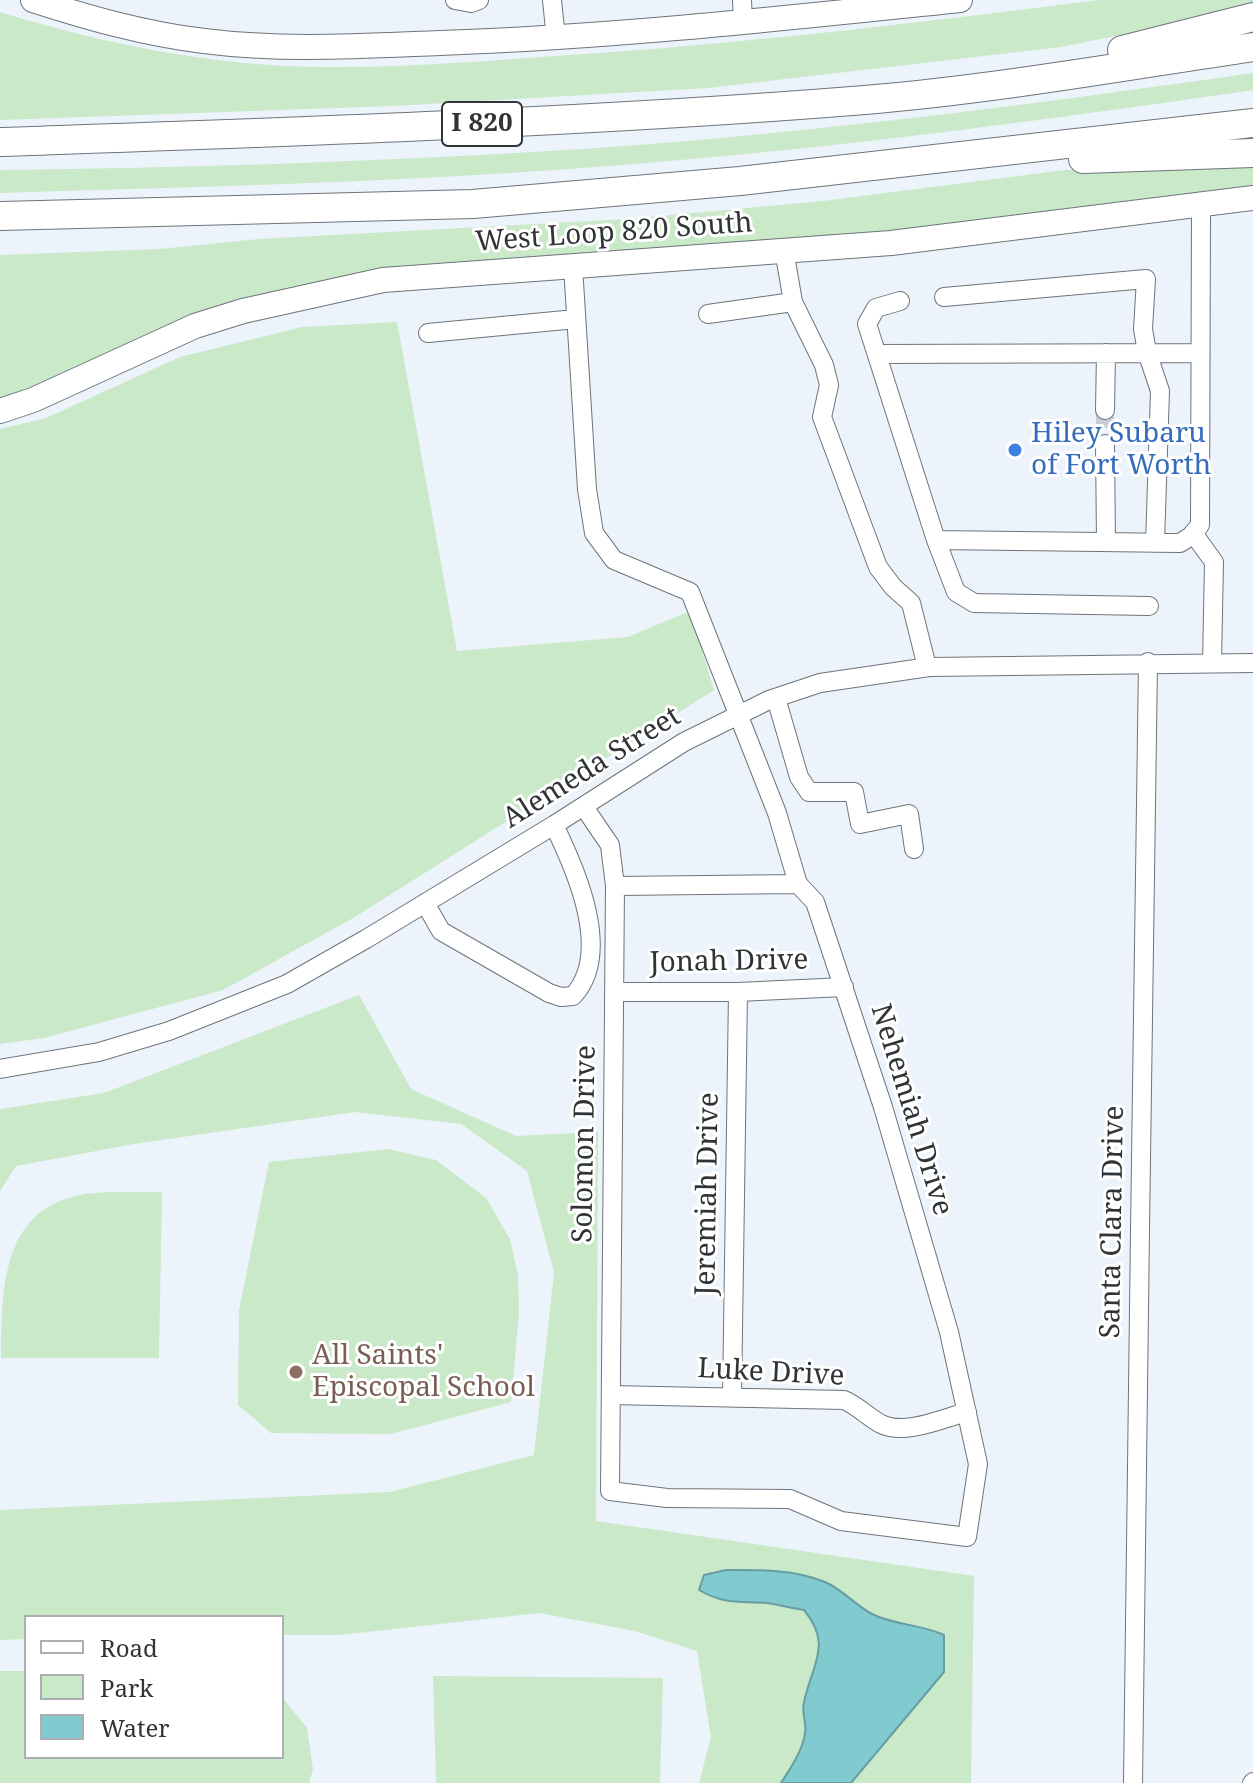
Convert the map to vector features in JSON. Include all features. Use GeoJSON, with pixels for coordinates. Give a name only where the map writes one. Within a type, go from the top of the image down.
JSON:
{"type":"FeatureCollection","features":[{"type":"Feature","properties":{"kind":"highway"},"geometry":{"type":"LineString","coordinates":[[963,89],[1253,17]]}},
{"type":"Feature","properties":{"kind":"highway","name":"I 820"},"geometry":{"type":"LineString","coordinates":[[0,142],[436,127],[866,99],[963,89],[1253,47]]}},
{"type":"Feature","properties":{"kind":"highway"},"geometry":{"type":"LineString","coordinates":[[8,219],[473,204],[740,181],[1253,123]]}},
{"type":"Feature","properties":{"kind":"highway"},"geometry":{"type":"LineString","coordinates":[[890,165],[1253,153]]}},
{"type":"Feature","properties":{"kind":"main road"},"geometry":{"type":"LineString","coordinates":[[33,0],[92,9],[130,29],[205,41],[278,46],[556,39],[742,11],[960,0]]}},
{"type":"Feature","properties":{"kind":"main road","name":"West Loop 820 South"},"geometry":{"type":"LineString","coordinates":[[0,411],[33,400],[195,326],[243,311],[383,280],[906,241],[1253,198]]}},
{"type":"Feature","properties":{"kind":"street"},"geometry":{"type":"LineString","coordinates":[[455,0],[471,3],[479,0]]}},
{"type":"Feature","properties":{"kind":"street"},"geometry":{"type":"LineString","coordinates":[[552,0],[556,39]]}},
{"type":"Feature","properties":{"kind":"street"},"geometry":{"type":"LineString","coordinates":[[936,540],[1180,543],[1200,525],[1201,204]]}},
{"type":"Feature","properties":{"kind":"street"},"geometry":{"type":"LineString","coordinates":[[784,250],[793,302],[824,365],[829,385],[822,417],[878,567],[893,587],[911,603],[927,667]]}},
{"type":"Feature","properties":{"kind":"street","name":"Nehemiah Drive"},"geometry":{"type":"LineString","coordinates":[[573,266],[587,489],[594,533],[614,560],[690,592],[777,813],[798,884],[815,902],[949,1332],[978,1464],[967,1537]]}},
{"type":"Feature","properties":{"kind":"street"},"geometry":{"type":"LineString","coordinates":[[944,297],[1146,279],[1143,329],[1160,391],[1155,543]]}},
{"type":"Feature","properties":{"kind":"street"},"geometry":{"type":"LineString","coordinates":[[900,301],[876,308],[867,324],[936,540],[956,592],[974,603],[1149,606]]}},
{"type":"Feature","properties":{"kind":"street"},"geometry":{"type":"LineString","coordinates":[[708,314],[793,302]]}},
{"type":"Feature","properties":{"kind":"street"},"geometry":{"type":"LineString","coordinates":[[428,333],[576,319]]}},
{"type":"Feature","properties":{"kind":"street"},"geometry":{"type":"LineString","coordinates":[[1105,410],[1106,353]]}},
{"type":"Feature","properties":{"kind":"street"},"geometry":{"type":"LineString","coordinates":[[877,354],[1200,353]]}},
{"type":"Feature","properties":{"kind":"street"},"geometry":{"type":"LineString","coordinates":[[1105,444],[1106,542]]}},
{"type":"Feature","properties":{"kind":"street"},"geometry":{"type":"LineString","coordinates":[[1193,533],[1214,562],[1212,663]]}},
{"type":"Feature","properties":{"kind":"street","name":"Santa Clara Drive"},"geometry":{"type":"LineString","coordinates":[[1133,1783],[1148,662]]}},
{"type":"Feature","properties":{"kind":"street","name":"Alemeda Street"},"geometry":{"type":"LineString","coordinates":[[0,1069],[99,1052],[169,1031],[287,984],[584,807],[649,762],[736,714],[820,683],[927,667],[1253,663]]}},
{"type":"Feature","properties":{"kind":"street"},"geometry":{"type":"LineString","coordinates":[[776,698],[799,777],[809,792],[854,792],[860,824],[909,814],[914,849]]}},
{"type":"Feature","properties":{"kind":"street","name":"Solomon Drive"},"geometry":{"type":"LineString","coordinates":[[584,807],[610,845],[615,886],[610,1491],[667,1498],[790,1499],[841,1521],[967,1537]]}},
{"type":"Feature","properties":{"kind":"street"},"geometry":{"type":"LineString","coordinates":[[425,903],[441,931],[549,993],[561,997],[573,996],[586,978],[590,957],[588,927],[576,871],[554,825]]}},
{"type":"Feature","properties":{"kind":"street"},"geometry":{"type":"LineString","coordinates":[[615,886],[798,884]]}},
{"type":"Feature","properties":{"kind":"street","name":"Jonah Drive"},"geometry":{"type":"LineString","coordinates":[[615,992],[738,992],[844,987]]}},
{"type":"Feature","properties":{"kind":"street","name":"Jeremiah Drive"},"geometry":{"type":"LineString","coordinates":[[732,1397],[738,992]]}},
{"type":"Feature","properties":{"kind":"street","name":"Luke Drive"},"geometry":{"type":"LineString","coordinates":[[611,1395],[844,1400],[860,1407],[876,1421],[895,1427],[912,1426],[967,1412]]}},
{"type":"Feature","properties":{"kind":"green space"},"geometry":{"type":"Polygon","coordinates":[[[1099,0],[1253,0],[1253,8],[1061,47],[708,88],[393,106],[0,120],[0,12],[79,34],[199,58],[280,66],[356,67],[460,63],[725,43],[1099,0]]]}},
{"type":"Feature","properties":{"kind":"green space"},"geometry":{"type":"Polygon","coordinates":[[[1253,73],[1253,90],[997,125],[741,155],[427,178],[0,193],[0,170],[344,161],[638,145],[902,119],[1253,73]]]}},
{"type":"Feature","properties":{"kind":"green space"},"geometry":{"type":"Polygon","coordinates":[[[1253,163],[1253,187],[880,237],[347,280],[0,400],[0,255],[160,249],[259,239],[628,219],[823,201],[1065,170],[1253,163]]]}},
{"type":"Feature","properties":{"kind":"green space"},"geometry":{"type":"Polygon","coordinates":[[[397,322],[457,651],[628,637],[690,611],[714,690],[355,917],[223,990],[44,1038],[0,1044],[0,429],[46,418],[180,357],[302,327],[397,322]]]}},
{"type":"Feature","properties":{"kind":"green space"},"geometry":{"type":"Polygon","coordinates":[[[359,995],[411,1089],[516,1136],[598,1132],[596,1521],[974,1576],[971,1783],[699,1783],[711,1737],[697,1651],[635,1631],[539,1613],[340,1635],[284,1635],[284,1615],[24,1615],[24,1639],[0,1640],[0,1510],[390,1492],[534,1455],[554,1272],[527,1171],[461,1124],[355,1112],[134,1144],[16,1166],[0,1191],[0,1109],[104,1093],[359,995]]]}},
{"type":"Feature","properties":{"kind":"green space"},"geometry":{"type":"Polygon","coordinates":[[[388,1149],[436,1160],[486,1198],[510,1239],[518,1275],[519,1313],[511,1402],[391,1434],[271,1433],[238,1405],[239,1310],[269,1162],[388,1149]]]}},
{"type":"Feature","properties":{"kind":"green space"},"geometry":{"type":"Polygon","coordinates":[[[107,1192],[162,1192],[159,1358],[1,1358],[2,1308],[10,1259],[32,1219],[51,1205],[76,1196],[107,1192]]]}},
{"type":"Feature","properties":{"kind":"green space"},"geometry":{"type":"Polygon","coordinates":[[[0,1671],[24,1671],[24,1759],[284,1759],[284,1699],[307,1728],[313,1769],[309,1783],[0,1783],[0,1671]]]}},
{"type":"Feature","properties":{"kind":"green space"},"geometry":{"type":"Polygon","coordinates":[[[433,1676],[663,1678],[660,1783],[436,1783],[433,1676]]]}},
{"type":"Feature","properties":{"kind":"water"},"geometry":{"type":"Polygon","coordinates":[[[726,1570],[776,1571],[813,1578],[831,1585],[880,1618],[944,1635],[944,1672],[851,1783],[781,1783],[804,1739],[803,1706],[818,1655],[817,1634],[804,1610],[725,1600],[699,1590],[704,1575],[726,1570]]]}},
{"type":"Feature","properties":{"kind":"tunnel"},"geometry":{"type":"LineString","coordinates":[[1105,410],[1105,444]]}},
{"type":"Feature","properties":{"kind":"place","name":"Hiley Subaru of Fort Worth"},"geometry":{"type":"Point","coordinates":[1015,450]}},
{"type":"Feature","properties":{"kind":"place","name":"All Saints' Episcopal School"},"geometry":{"type":"Point","coordinates":[296,1372]}}]}
